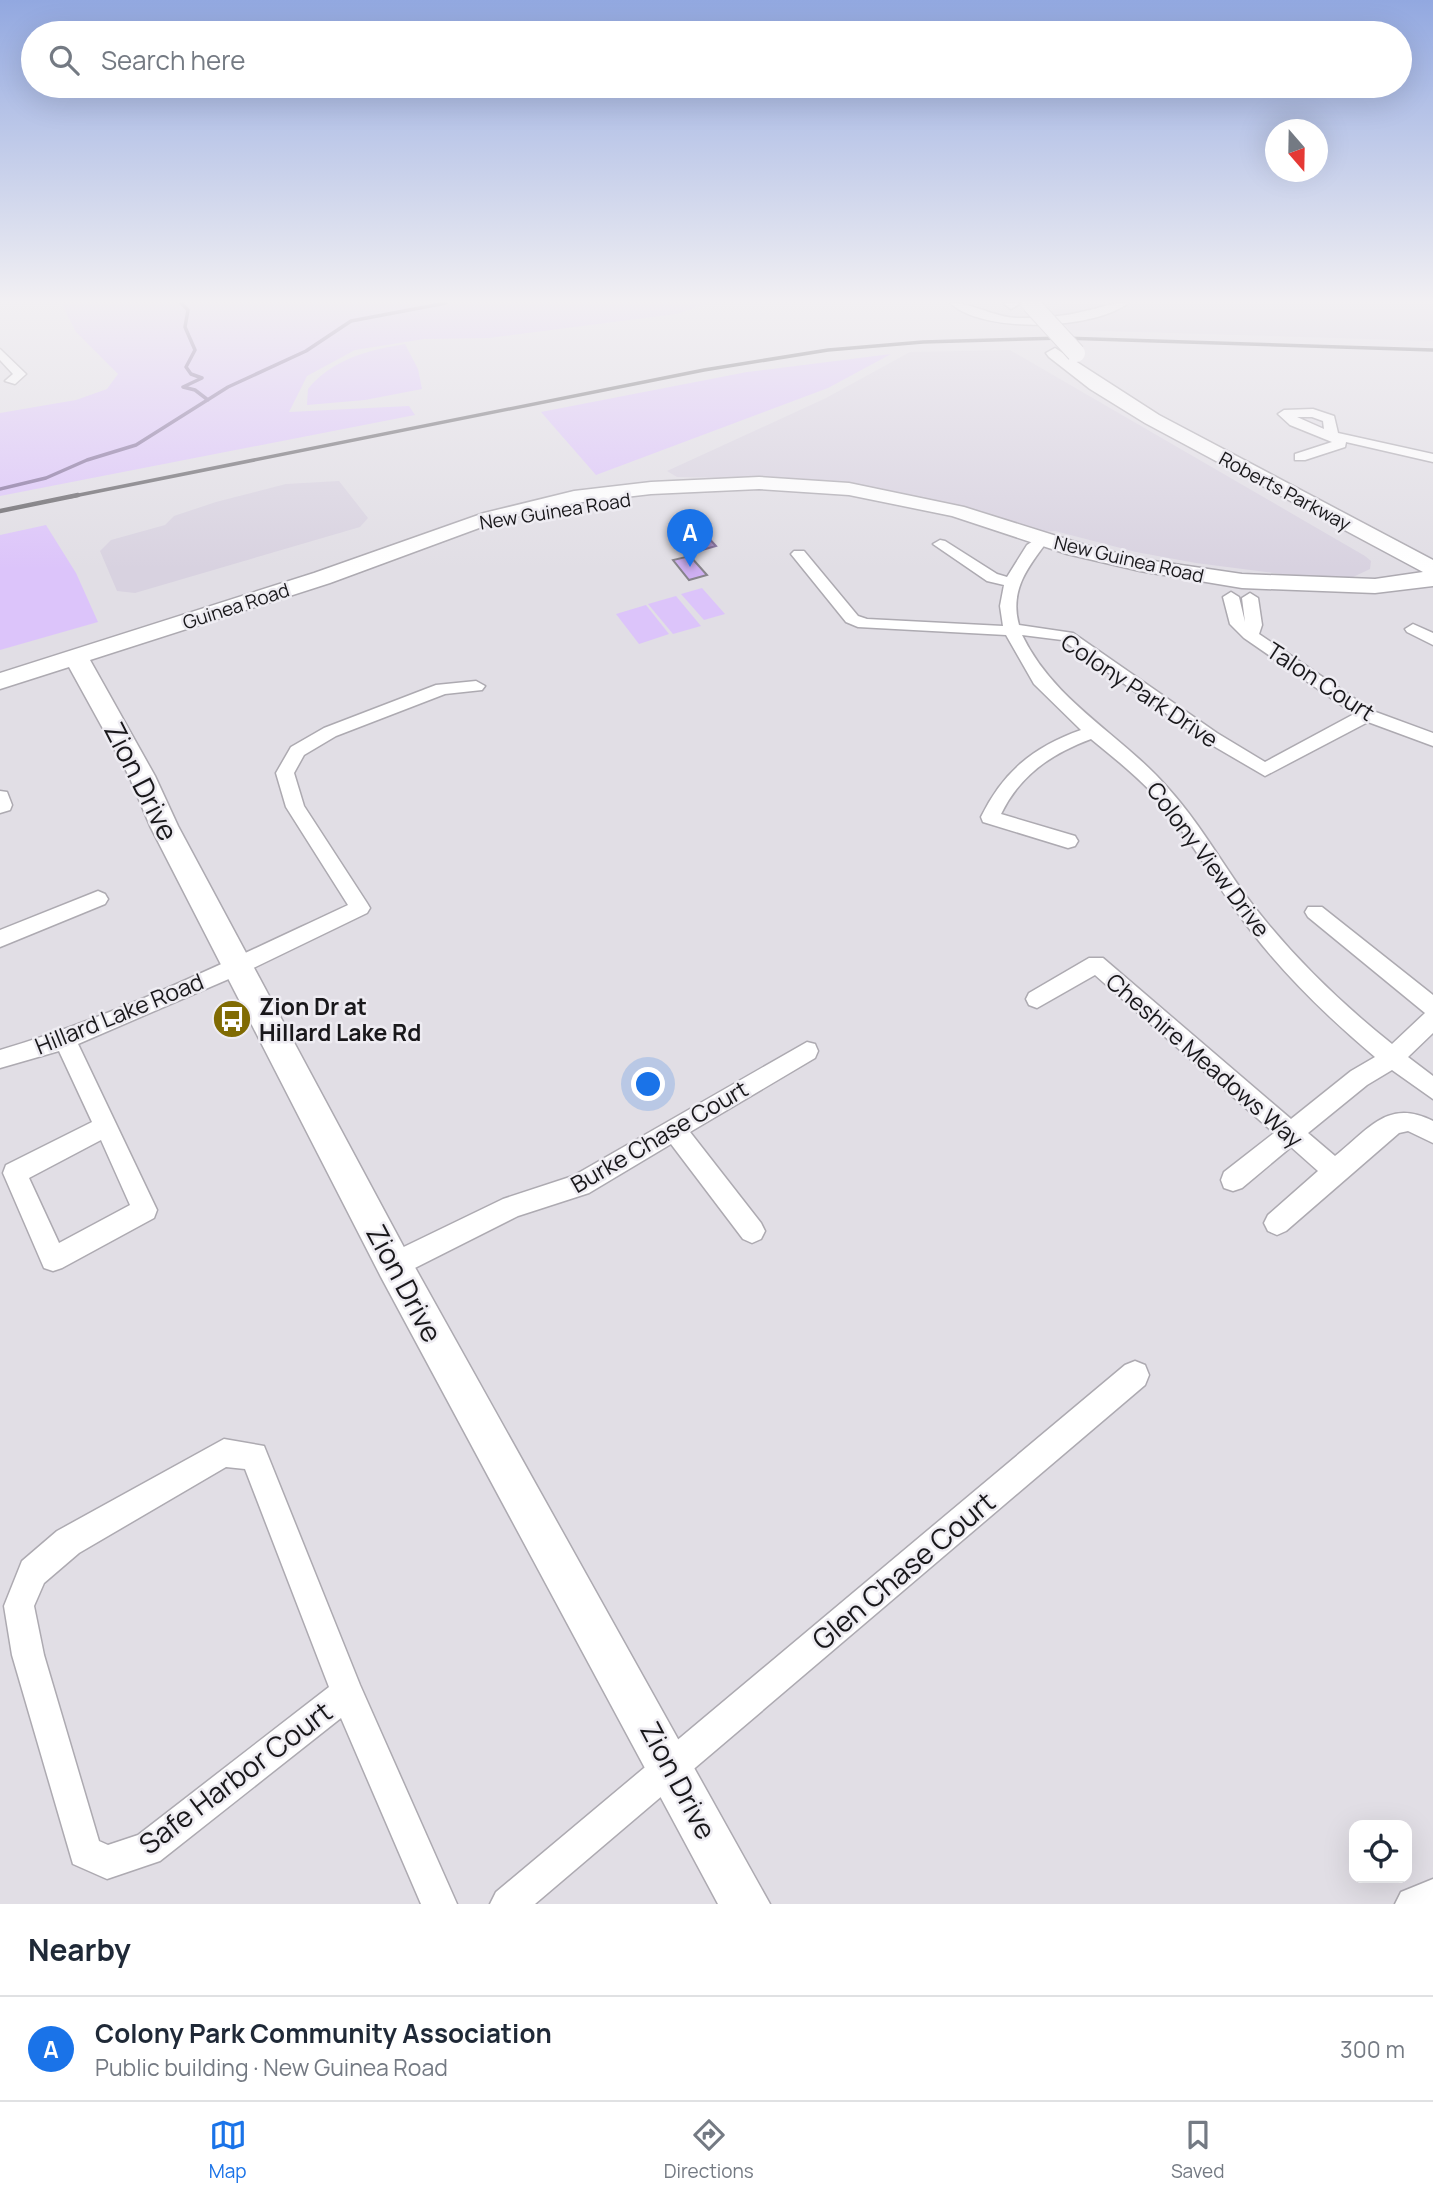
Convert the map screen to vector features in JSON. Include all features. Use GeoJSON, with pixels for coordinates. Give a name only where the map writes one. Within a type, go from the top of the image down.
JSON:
{"type":"FeatureCollection","features":[{"type":"Feature","properties":{"kind":"main road","name":"Roberts Parkway"},"geometry":{"type":"LineString","coordinates":[[1107,392],[1433,569]]}},
{"type":"Feature","properties":{"kind":"main road","name":"Roberts Parkway"},"geometry":{"type":"LineString","coordinates":[[1133,392],[1433,559]]}},
{"type":"Feature","properties":{"kind":"main road","name":"New Guinea Road"},"geometry":{"type":"LineString","coordinates":[[471,526],[550,505],[651,488],[790,484],[849,489],[957,511],[1131,582],[1241,598],[1355,600],[1433,596]]}},
{"type":"Feature","properties":{"kind":"main road","name":"Guinea Road"},"geometry":{"type":"LineString","coordinates":[[0,681],[471,526]]}},
{"type":"Feature","properties":{"kind":"main road","name":"New Guinea Road"},"geometry":{"type":"LineString","coordinates":[[1037,544],[1140,565],[1242,581],[1375,586],[1433,579]]}},
{"type":"Feature","properties":{"kind":"main road","name":"Zion Drive"},"geometry":{"type":"LineString","coordinates":[[76,657],[142,776],[164,826],[394,1265],[671,1764],[745,1904]]}},
{"type":"Feature","properties":{"kind":"street"},"geometry":{"type":"LineString","coordinates":[[1300,457],[1340,444],[1332,434],[1433,458]]}},
{"type":"Feature","properties":{"kind":"street"},"geometry":{"type":"LineString","coordinates":[[940,544],[992,578],[1011,582]]}},
{"type":"Feature","properties":{"kind":"street","name":"Colony View Drive"},"geometry":{"type":"LineString","coordinates":[[1037,544],[1019,562],[1008,598],[1012,632],[1041,680],[1159,790],[1193,831],[1240,902],[1321,995],[1392,1058],[1433,1089]]}},
{"type":"Feature","properties":{"kind":"street","name":"Colony Park Drive"},"geometry":{"type":"LineString","coordinates":[[799,554],[852,619],[864,624],[1012,632],[1046,631],[1067,636],[1210,737],[1265,770],[1367,715]]}},
{"type":"Feature","properties":{"kind":"street","name":"Talon Court"},"geometry":{"type":"LineString","coordinates":[[1241,598],[1237,625],[1250,635],[1367,715],[1433,740]]}},
{"type":"Feature","properties":{"kind":"street"},"geometry":{"type":"LineString","coordinates":[[1413,629],[1433,640]]}},
{"type":"Feature","properties":{"kind":"street","name":"Hillard Lake Road"},"geometry":{"type":"LineString","coordinates":[[0,1059],[65,1040],[238,966],[360,908],[295,807],[285,773],[297,751],[330,732],[442,689],[477,686]]}},
{"type":"Feature","properties":{"kind":"street"},"geometry":{"type":"LineString","coordinates":[[1068,841],[990,817],[1001,792],[1034,758],[1058,744],[1094,731]]}},
{"type":"Feature","properties":{"kind":"street"},"geometry":{"type":"LineString","coordinates":[[0,797],[3,805],[0,806]]}},
{"type":"Feature","properties":{"kind":"street"},"geometry":{"type":"LineString","coordinates":[[0,939],[98,899]]}},
{"type":"Feature","properties":{"kind":"street"},"geometry":{"type":"LineString","coordinates":[[1315,912],[1433,1007]]}},
{"type":"Feature","properties":{"kind":"street","name":"Cheshire Meadows Way"},"geometry":{"type":"LineString","coordinates":[[1037,999],[1096,964],[1335,1171]]}},
{"type":"Feature","properties":{"kind":"street"},"geometry":{"type":"LineString","coordinates":[[1233,1180],[1359,1078],[1392,1058],[1433,1019]]}},
{"type":"Feature","properties":{"kind":"street"},"geometry":{"type":"LineString","coordinates":[[65,1040],[106,1126],[145,1210],[53,1259],[15,1173],[106,1126]]}},
{"type":"Feature","properties":{"kind":"street","name":"Burke Chase Court"},"geometry":{"type":"LineString","coordinates":[[394,1265],[512,1207],[580,1185],[807,1051]]}},
{"type":"Feature","properties":{"kind":"street"},"geometry":{"type":"LineString","coordinates":[[1277,1223],[1393,1123],[1410,1121],[1433,1133]]}},
{"type":"Feature","properties":{"kind":"street"},"geometry":{"type":"LineString","coordinates":[[674,1130],[752,1231]]}},
{"type":"Feature","properties":{"kind":"street","name":"Glen Chase Court"},"geometry":{"type":"LineString","coordinates":[[508,1904],[1135,1375]]}},
{"type":"Feature","properties":{"kind":"street","name":"Safe Harbor Court"},"geometry":{"type":"LineString","coordinates":[[347,1693],[148,1849],[107,1862],[85,1852],[28,1655],[19,1606],[33,1572],[68,1542],[224,1453],[254,1457],[347,1693],[439,1904]]}},
{"type":"Feature","properties":{"kind":"street"},"geometry":{"type":"LineString","coordinates":[[1413,1904],[1433,1897]]}},
{"type":"Feature","properties":{"kind":"shaded area"},"geometry":{"type":"Polygon","coordinates":[[[99,392],[299,392],[289,412],[409,406],[415,415],[0,496],[0,413],[76,400],[99,392]]]}},
{"type":"Feature","properties":{"kind":"shaded area"},"geometry":{"type":"Polygon","coordinates":[[[308,392],[407,392],[365,400],[307,405],[308,392]]]}},
{"type":"Feature","properties":{"kind":"shaded area"},"geometry":{"type":"Polygon","coordinates":[[[645,392],[818,392],[596,475],[541,412],[645,392]]]}},
{"type":"Feature","properties":{"kind":"shaded area"},"geometry":{"type":"Polygon","coordinates":[[[837,392],[1082,392],[1365,556],[1371,561],[1370,569],[1351,578],[1281,574],[1196,563],[1136,552],[1055,531],[1042,532],[965,508],[880,488],[787,479],[677,477],[667,471],[837,392]]]}},
{"type":"Feature","properties":{"kind":"shaded area"},"geometry":{"type":"Polygon","coordinates":[[[339,481],[368,518],[360,527],[135,593],[117,591],[100,551],[111,540],[165,525],[174,516],[216,502],[286,484],[339,481]]]}},
{"type":"Feature","properties":{"kind":"shaded area"},"geometry":{"type":"Polygon","coordinates":[[[695,523],[716,546],[688,554],[670,530],[695,523]]]}},
{"type":"Feature","properties":{"kind":"shaded area"},"geometry":{"type":"Polygon","coordinates":[[[46,525],[76,573],[98,622],[0,650],[0,535],[46,525]]]}},
{"type":"Feature","properties":{"kind":"shaded area"},"geometry":{"type":"Polygon","coordinates":[[[702,588],[725,614],[704,620],[681,594],[702,588]]]}},
{"type":"Feature","properties":{"kind":"shaded area"},"geometry":{"type":"Polygon","coordinates":[[[676,596],[701,626],[673,634],[648,604],[676,596]]]}},
{"type":"Feature","properties":{"kind":"shaded area"},"geometry":{"type":"Polygon","coordinates":[[[646,605],[669,634],[639,644],[616,614],[646,605]]]}},
{"type":"Feature","properties":{"kind":"building"},"geometry":{"type":"Polygon","coordinates":[[[690,556],[707,575],[689,580],[673,560],[690,556]]]}},
{"type":"Feature","properties":{"kind":"waterway"},"geometry":{"type":"LineString","coordinates":[[197,392],[208,400]]}},
{"type":"Feature","properties":{"kind":"waterway"},"geometry":{"type":"LineString","coordinates":[[208,400],[220,392]]}},
{"type":"Feature","properties":{"kind":"waterway"},"geometry":{"type":"LineString","coordinates":[[0,489],[46,478],[87,460],[136,445],[208,400]]}},
{"type":"Feature","properties":{"kind":"railway"},"geometry":{"type":"LineString","coordinates":[[69,497],[595,392]]}},
{"type":"Feature","properties":{"kind":"railway"},"geometry":{"type":"LineString","coordinates":[[0,511],[78,495]]}},
{"type":"Feature","properties":{"kind":"place","name":"Colony Park Community Association"},"geometry":{"type":"Point","coordinates":[690,567]}},
{"type":"Feature","properties":{"kind":"place","name":"Zion Dr at Hillard Lake Rd"},"geometry":{"type":"Point","coordinates":[232,1019]}}]}
